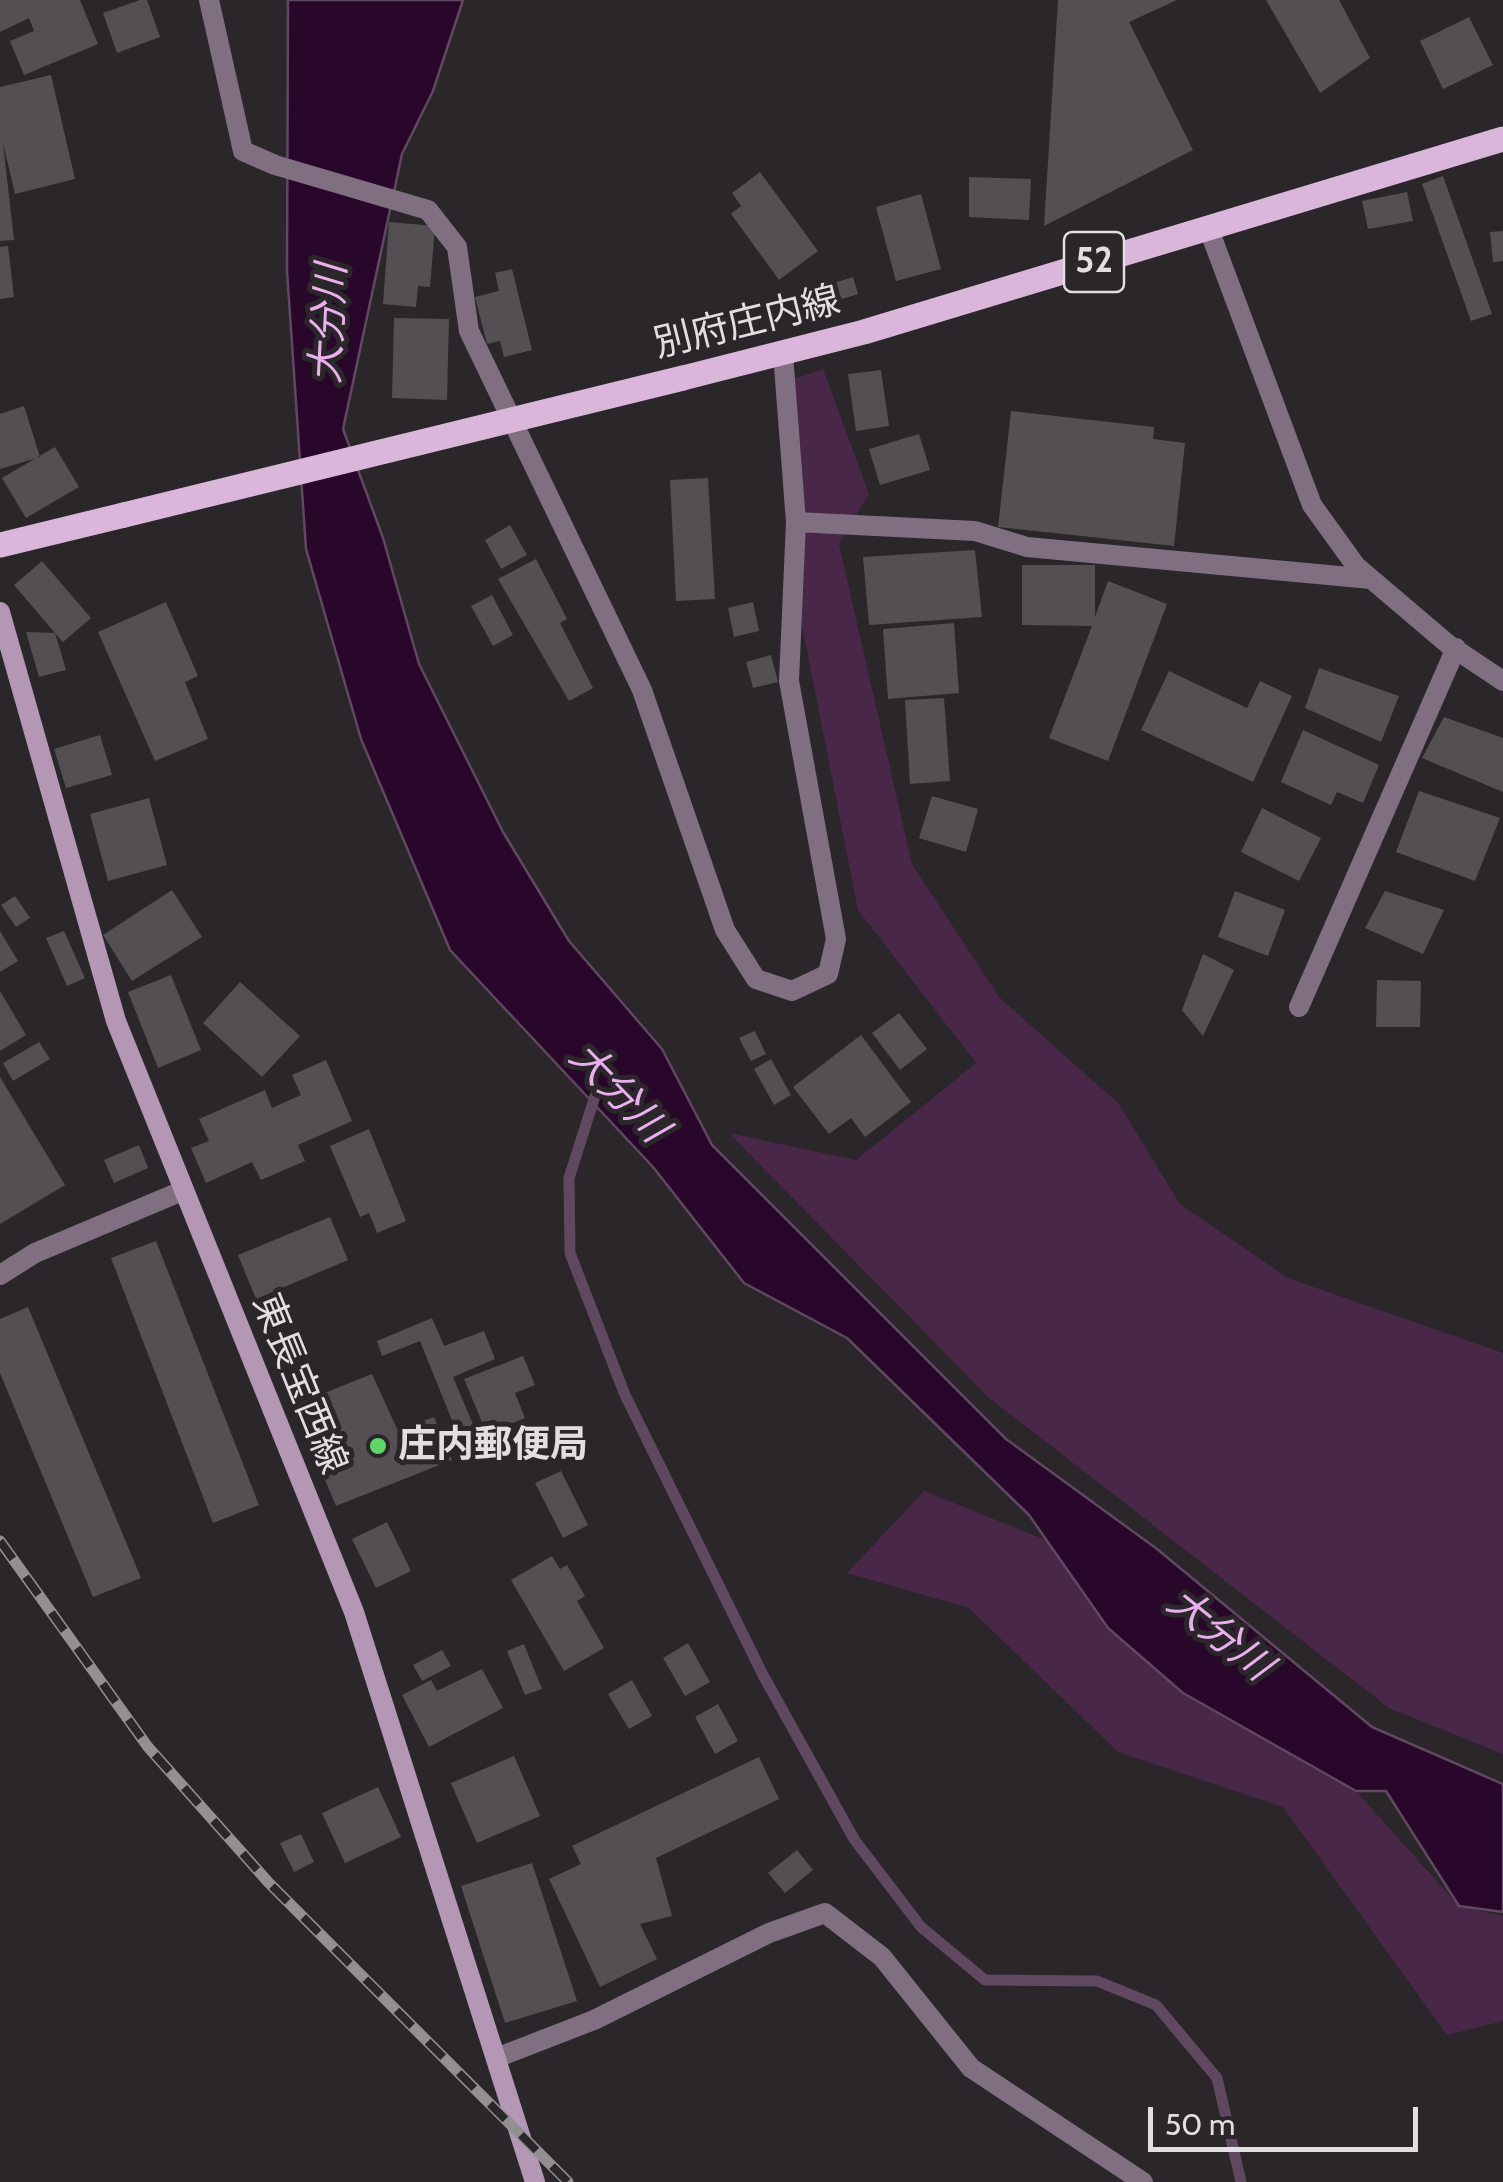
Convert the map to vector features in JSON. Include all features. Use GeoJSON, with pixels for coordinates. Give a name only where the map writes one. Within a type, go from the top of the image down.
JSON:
{"type":"FeatureCollection","features":[{"type":"Feature","properties":{"kind":"main road","name":"別府庄内線"},"geometry":{"type":"LineString","coordinates":[[0,545],[783,354],[1503,140]]}},
{"type":"Feature","properties":{"kind":"main road","name":"東長宝西線"},"geometry":{"type":"LineString","coordinates":[[0,612],[116,1022],[354,1612],[535,2182]]}},
{"type":"Feature","properties":{"kind":"street"},"geometry":{"type":"LineString","coordinates":[[209,0],[243,150],[274,165],[428,210],[458,247],[468,331],[642,690],[725,930],[756,979],[792,991],[828,974],[836,939],[789,681],[796,522],[783,354]]}},
{"type":"Feature","properties":{"kind":"street"},"geometry":{"type":"LineString","coordinates":[[1208,226],[1312,505],[1356,566],[1456,648],[1503,680]]}},
{"type":"Feature","properties":{"kind":"street"},"geometry":{"type":"LineString","coordinates":[[796,522],[975,531],[1026,547],[1371,579]]}},
{"type":"Feature","properties":{"kind":"street"},"geometry":{"type":"LineString","coordinates":[[1299,1007],[1456,648]]}},
{"type":"Feature","properties":{"kind":"street"},"geometry":{"type":"LineString","coordinates":[[0,1275],[35,1253],[182,1191]]}},
{"type":"Feature","properties":{"kind":"street"},"geometry":{"type":"LineString","coordinates":[[496,2058],[594,2020],[769,1933],[824,1913],[882,1957],[971,2068],[1143,2182]]}},
{"type":"Feature","properties":{"kind":"shaded area"},"geometry":{"type":"Polygon","coordinates":[[[823,369],[869,494],[839,544],[912,864],[999,997],[1119,1104],[1180,1204],[1288,1278],[1503,1353],[1503,1754],[1389,1708],[988,1397],[729,1133],[856,1160],[976,1063],[858,910],[785,539],[794,379],[823,369]]]}},
{"type":"Feature","properties":{"kind":"shaded area"},"geometry":{"type":"Polygon","coordinates":[[[924,1491],[1046,1540],[1117,1636],[1356,1791],[1459,1906],[1503,1916],[1503,2021],[1447,2035],[1283,1807],[1118,1752],[969,1608],[847,1573],[924,1491]]]}},
{"type":"Feature","properties":{"kind":"water","name":"大分川"},"geometry":{"type":"Polygon","coordinates":[[[288,0],[463,0],[433,91],[402,154],[343,429],[383,538],[419,664],[503,832],[569,941],[662,1049],[712,1145],[1006,1439],[1157,1549],[1372,1727],[1503,1784],[1503,1912],[1459,1906],[1386,1791],[1356,1791],[1183,1693],[1108,1628],[1029,1515],[847,1338],[744,1283],[653,1167],[450,950],[361,739],[306,549],[287,271],[288,0]]]}},
{"type":"Feature","properties":{"kind":"building"},"geometry":{"type":"Polygon","coordinates":[[[0,0],[80,0],[98,44],[24,75],[10,41],[34,31],[29,18],[0,32],[0,0]]]}},
{"type":"Feature","properties":{"kind":"building"},"geometry":{"type":"Polygon","coordinates":[[[147,0],[160,37],[117,53],[103,13],[147,0]]]}},
{"type":"Feature","properties":{"kind":"building"},"geometry":{"type":"Polygon","coordinates":[[[1058,0],[1177,0],[1129,22],[1193,150],[1044,226],[1058,0]]]}},
{"type":"Feature","properties":{"kind":"building"},"geometry":{"type":"Polygon","coordinates":[[[1266,0],[1339,0],[1370,58],[1320,93],[1266,0]]]}},
{"type":"Feature","properties":{"kind":"building"},"geometry":{"type":"Polygon","coordinates":[[[1469,17],[1493,65],[1443,89],[1420,41],[1469,17]]]}},
{"type":"Feature","properties":{"kind":"building"},"geometry":{"type":"Polygon","coordinates":[[[51,75],[75,179],[15,194],[3,143],[14,240],[0,241],[0,87],[51,75]]]}},
{"type":"Feature","properties":{"kind":"building"},"geometry":{"type":"Polygon","coordinates":[[[760,172],[818,251],[779,280],[731,214],[741,206],[732,193],[760,172]]]}},
{"type":"Feature","properties":{"kind":"building"},"geometry":{"type":"Polygon","coordinates":[[[1443,176],[1492,314],[1471,321],[1422,184],[1443,176]]]}},
{"type":"Feature","properties":{"kind":"building"},"geometry":{"type":"Polygon","coordinates":[[[969,177],[1031,179],[1029,220],[969,217],[969,177]]]}},
{"type":"Feature","properties":{"kind":"building"},"geometry":{"type":"Polygon","coordinates":[[[1407,192],[1413,221],[1368,229],[1362,201],[1407,192]]]}},
{"type":"Feature","properties":{"kind":"building"},"geometry":{"type":"Polygon","coordinates":[[[921,194],[941,269],[896,281],[876,207],[921,194]]]}},
{"type":"Feature","properties":{"kind":"building"},"geometry":{"type":"Polygon","coordinates":[[[389,222],[435,226],[430,287],[418,286],[416,307],[383,304],[389,222]]]}},
{"type":"Feature","properties":{"kind":"building"},"geometry":{"type":"Polygon","coordinates":[[[1503,231],[1503,261],[1493,262],[1490,232],[1503,231]]]}},
{"type":"Feature","properties":{"kind":"building"},"geometry":{"type":"Polygon","coordinates":[[[8,246],[14,297],[0,299],[0,247],[8,246]]]}},
{"type":"Feature","properties":{"kind":"building"},"geometry":{"type":"Polygon","coordinates":[[[512,269],[532,350],[504,357],[500,341],[487,344],[475,297],[499,291],[495,273],[512,269]]]}},
{"type":"Feature","properties":{"kind":"building"},"geometry":{"type":"Polygon","coordinates":[[[853,277],[858,294],[826,304],[821,287],[853,277]]]}},
{"type":"Feature","properties":{"kind":"building"},"geometry":{"type":"Polygon","coordinates":[[[394,318],[449,319],[447,400],[392,398],[394,318]]]}},
{"type":"Feature","properties":{"kind":"building"},"geometry":{"type":"Polygon","coordinates":[[[881,370],[889,426],[856,431],[848,374],[881,370]]]}},
{"type":"Feature","properties":{"kind":"building"},"geometry":{"type":"Polygon","coordinates":[[[24,406],[40,457],[0,469],[0,414],[24,406]]]}},
{"type":"Feature","properties":{"kind":"building"},"geometry":{"type":"Polygon","coordinates":[[[1011,411],[1154,427],[1153,439],[1185,443],[1174,546],[998,527],[1011,411]]]}},
{"type":"Feature","properties":{"kind":"building"},"geometry":{"type":"Polygon","coordinates":[[[919,434],[930,470],[880,485],[869,449],[919,434]]]}},
{"type":"Feature","properties":{"kind":"building"},"geometry":{"type":"Polygon","coordinates":[[[55,447],[79,487],[26,518],[2,478],[55,447]]]}},
{"type":"Feature","properties":{"kind":"building"},"geometry":{"type":"Polygon","coordinates":[[[708,478],[715,599],[676,601],[670,480],[708,478]]]}},
{"type":"Feature","properties":{"kind":"building"},"geometry":{"type":"Polygon","coordinates":[[[510,525],[527,555],[501,569],[485,540],[510,525]]]}},
{"type":"Feature","properties":{"kind":"building"},"geometry":{"type":"Polygon","coordinates":[[[975,550],[982,617],[869,625],[863,557],[975,550]]]}},
{"type":"Feature","properties":{"kind":"building"},"geometry":{"type":"Polygon","coordinates":[[[536,559],[567,619],[560,623],[593,688],[569,701],[498,579],[536,559]]]}},
{"type":"Feature","properties":{"kind":"building"},"geometry":{"type":"Polygon","coordinates":[[[42,561],[91,618],[63,642],[14,585],[42,561]]]}},
{"type":"Feature","properties":{"kind":"building"},"geometry":{"type":"Polygon","coordinates":[[[1022,565],[1095,565],[1095,617],[1108,581],[1167,604],[1108,761],[1049,738],[1092,626],[1022,625],[1022,565]]]}},
{"type":"Feature","properties":{"kind":"building"},"geometry":{"type":"Polygon","coordinates":[[[492,595],[513,635],[493,646],[471,606],[492,595]]]}},
{"type":"Feature","properties":{"kind":"building"},"geometry":{"type":"Polygon","coordinates":[[[166,602],[198,676],[185,682],[208,739],[155,761],[98,632],[166,602]]]}},
{"type":"Feature","properties":{"kind":"building"},"geometry":{"type":"Polygon","coordinates":[[[753,602],[759,631],[734,637],[728,608],[753,602]]]}},
{"type":"Feature","properties":{"kind":"building"},"geometry":{"type":"Polygon","coordinates":[[[954,623],[959,693],[888,699],[883,629],[954,623]]]}},
{"type":"Feature","properties":{"kind":"building"},"geometry":{"type":"Polygon","coordinates":[[[26,632],[55,633],[66,670],[39,677],[26,632]]]}},
{"type":"Feature","properties":{"kind":"building"},"geometry":{"type":"Polygon","coordinates":[[[771,655],[778,682],[753,688],[746,662],[771,655]]]}},
{"type":"Feature","properties":{"kind":"building"},"geometry":{"type":"Polygon","coordinates":[[[1319,668],[1399,696],[1381,742],[1305,708],[1319,668]]]}},
{"type":"Feature","properties":{"kind":"building"},"geometry":{"type":"Polygon","coordinates":[[[1169,671],[1247,708],[1260,681],[1292,696],[1253,782],[1141,730],[1169,671]]]}},
{"type":"Feature","properties":{"kind":"building"},"geometry":{"type":"Polygon","coordinates":[[[944,698],[950,781],[910,784],[905,700],[944,698]]]}},
{"type":"Feature","properties":{"kind":"building"},"geometry":{"type":"Polygon","coordinates":[[[1444,717],[1503,738],[1503,792],[1422,758],[1444,717]]]}},
{"type":"Feature","properties":{"kind":"building"},"geometry":{"type":"Polygon","coordinates":[[[1303,730],[1379,765],[1363,803],[1337,792],[1331,805],[1281,782],[1303,730]]]}},
{"type":"Feature","properties":{"kind":"building"},"geometry":{"type":"Polygon","coordinates":[[[100,735],[112,775],[66,788],[54,749],[100,735]]]}},
{"type":"Feature","properties":{"kind":"building"},"geometry":{"type":"Polygon","coordinates":[[[1419,791],[1500,818],[1475,881],[1396,852],[1419,791]]]}},
{"type":"Feature","properties":{"kind":"building"},"geometry":{"type":"Polygon","coordinates":[[[932,796],[978,809],[966,852],[919,838],[932,796]]]}},
{"type":"Feature","properties":{"kind":"building"},"geometry":{"type":"Polygon","coordinates":[[[149,798],[167,865],[108,881],[90,814],[149,798]]]}},
{"type":"Feature","properties":{"kind":"building"},"geometry":{"type":"Polygon","coordinates":[[[1262,808],[1321,838],[1299,881],[1241,852],[1262,808]]]}},
{"type":"Feature","properties":{"kind":"building"},"geometry":{"type":"Polygon","coordinates":[[[172,890],[202,937],[132,981],[103,935],[172,890]]]}},
{"type":"Feature","properties":{"kind":"building"},"geometry":{"type":"Polygon","coordinates":[[[1235,891],[1285,910],[1268,956],[1218,937],[1235,891]]]}},
{"type":"Feature","properties":{"kind":"building"},"geometry":{"type":"Polygon","coordinates":[[[1385,891],[1444,910],[1423,954],[1365,928],[1385,891]]]}},
{"type":"Feature","properties":{"kind":"building"},"geometry":{"type":"Polygon","coordinates":[[[15,896],[30,918],[16,927],[1,905],[15,896]]]}},
{"type":"Feature","properties":{"kind":"building"},"geometry":{"type":"Polygon","coordinates":[[[0,931],[18,961],[0,972],[0,931]]]}},
{"type":"Feature","properties":{"kind":"building"},"geometry":{"type":"Polygon","coordinates":[[[64,931],[85,978],[67,986],[46,938],[64,931]]]}},
{"type":"Feature","properties":{"kind":"building"},"geometry":{"type":"Polygon","coordinates":[[[1203,954],[1234,970],[1203,1036],[1182,1010],[1203,954]]]}},
{"type":"Feature","properties":{"kind":"building"},"geometry":{"type":"Polygon","coordinates":[[[171,975],[201,1050],[158,1068],[128,992],[171,975]]]}},
{"type":"Feature","properties":{"kind":"building"},"geometry":{"type":"Polygon","coordinates":[[[1377,980],[1421,981],[1420,1027],[1376,1027],[1377,980]]]}},
{"type":"Feature","properties":{"kind":"building"},"geometry":{"type":"Polygon","coordinates":[[[240,982],[300,1036],[262,1077],[203,1023],[240,982]]]}},
{"type":"Feature","properties":{"kind":"building"},"geometry":{"type":"Polygon","coordinates":[[[0,991],[26,1035],[0,1051],[0,991]]]}},
{"type":"Feature","properties":{"kind":"building"},"geometry":{"type":"Polygon","coordinates":[[[899,1013],[927,1049],[900,1070],[872,1033],[899,1013]]]}},
{"type":"Feature","properties":{"kind":"building"},"geometry":{"type":"Polygon","coordinates":[[[755,1031],[766,1054],[751,1061],[739,1038],[755,1031]]]}},
{"type":"Feature","properties":{"kind":"building"},"geometry":{"type":"Polygon","coordinates":[[[861,1035],[911,1102],[865,1137],[851,1118],[829,1134],[793,1087],[861,1035]]]}},
{"type":"Feature","properties":{"kind":"building"},"geometry":{"type":"Polygon","coordinates":[[[39,1042],[50,1059],[13,1081],[3,1063],[39,1042]]]}},
{"type":"Feature","properties":{"kind":"building"},"geometry":{"type":"Polygon","coordinates":[[[771,1059],[791,1095],[774,1105],[754,1069],[771,1059]]]}},
{"type":"Feature","properties":{"kind":"building"},"geometry":{"type":"Polygon","coordinates":[[[326,1060],[352,1121],[298,1145],[305,1161],[261,1180],[252,1162],[206,1183],[191,1148],[209,1141],[199,1119],[265,1090],[272,1108],[301,1095],[292,1075],[326,1060]]]}},
{"type":"Feature","properties":{"kind":"building"},"geometry":{"type":"Polygon","coordinates":[[[0,1077],[65,1185],[0,1224],[0,1077]]]}},
{"type":"Feature","properties":{"kind":"building"},"geometry":{"type":"Polygon","coordinates":[[[369,1129],[406,1221],[377,1233],[369,1213],[360,1217],[330,1146],[369,1129]]]}},
{"type":"Feature","properties":{"kind":"building"},"geometry":{"type":"Polygon","coordinates":[[[139,1145],[148,1168],[114,1183],[104,1160],[139,1145]]]}},
{"type":"Feature","properties":{"kind":"building"},"geometry":{"type":"Polygon","coordinates":[[[330,1217],[348,1260],[256,1299],[238,1255],[330,1217]]]}},
{"type":"Feature","properties":{"kind":"building"},"geometry":{"type":"Polygon","coordinates":[[[156,1241],[259,1505],[213,1523],[111,1258],[156,1241]]]}},
{"type":"Feature","properties":{"kind":"building"},"geometry":{"type":"Polygon","coordinates":[[[28,1307],[141,1578],[93,1597],[0,1373],[0,1319],[28,1307]]]}},
{"type":"Feature","properties":{"kind":"building"},"geometry":{"type":"Polygon","coordinates":[[[432,1318],[444,1346],[484,1331],[495,1359],[453,1377],[483,1448],[466,1455],[420,1341],[382,1356],[377,1341],[432,1318]]]}},
{"type":"Feature","properties":{"kind":"building"},"geometry":{"type":"Polygon","coordinates":[[[523,1356],[535,1385],[515,1393],[525,1418],[487,1434],[464,1379],[523,1356]]]}},
{"type":"Feature","properties":{"kind":"building","name":"庄内郵便局"},"geometry":{"type":"Polygon","coordinates":[[[372,1374],[398,1431],[434,1417],[452,1460],[336,1506],[294,1405],[372,1374]]]}},
{"type":"Feature","properties":{"kind":"building"},"geometry":{"type":"Polygon","coordinates":[[[561,1471],[588,1525],[563,1538],[535,1483],[561,1471]]]}},
{"type":"Feature","properties":{"kind":"building"},"geometry":{"type":"Polygon","coordinates":[[[387,1522],[411,1571],[376,1588],[352,1539],[387,1522]]]}},
{"type":"Feature","properties":{"kind":"building"},"geometry":{"type":"Polygon","coordinates":[[[552,1556],[560,1569],[567,1565],[585,1596],[577,1601],[604,1648],[564,1671],[511,1580],[552,1556]]]}},
{"type":"Feature","properties":{"kind":"building"},"geometry":{"type":"Polygon","coordinates":[[[688,1643],[710,1682],[685,1696],[663,1658],[688,1643]]]}},
{"type":"Feature","properties":{"kind":"building"},"geometry":{"type":"Polygon","coordinates":[[[524,1644],[542,1689],[525,1695],[507,1651],[524,1644]]]}},
{"type":"Feature","properties":{"kind":"building"},"geometry":{"type":"Polygon","coordinates":[[[442,1650],[451,1666],[422,1681],[413,1665],[442,1650]]]}},
{"type":"Feature","properties":{"kind":"building"},"geometry":{"type":"Polygon","coordinates":[[[482,1669],[503,1708],[429,1747],[402,1695],[431,1680],[437,1691],[482,1669]]]}},
{"type":"Feature","properties":{"kind":"building"},"geometry":{"type":"Polygon","coordinates":[[[632,1680],[652,1716],[629,1729],[608,1694],[632,1680]]]}},
{"type":"Feature","properties":{"kind":"building"},"geometry":{"type":"Polygon","coordinates":[[[718,1704],[738,1741],[715,1754],[695,1717],[718,1704]]]}},
{"type":"Feature","properties":{"kind":"building"},"geometry":{"type":"Polygon","coordinates":[[[514,1756],[540,1816],[477,1843],[451,1783],[514,1756]]]}},
{"type":"Feature","properties":{"kind":"building"},"geometry":{"type":"Polygon","coordinates":[[[759,1757],[779,1799],[656,1858],[672,1916],[640,1924],[657,1959],[600,1987],[549,1879],[581,1864],[572,1846],[759,1757]]]}},
{"type":"Feature","properties":{"kind":"building"},"geometry":{"type":"Polygon","coordinates":[[[378,1787],[401,1837],[345,1863],[322,1813],[378,1787]]]}},
{"type":"Feature","properties":{"kind":"building"},"geometry":{"type":"Polygon","coordinates":[[[301,1834],[314,1862],[294,1872],[280,1843],[301,1834]]]}},
{"type":"Feature","properties":{"kind":"building"},"geometry":{"type":"Polygon","coordinates":[[[797,1850],[813,1870],[785,1893],[768,1873],[797,1850]]]}},
{"type":"Feature","properties":{"kind":"building"},"geometry":{"type":"Polygon","coordinates":[[[532,1863],[577,2001],[505,2023],[461,1886],[532,1863]]]}},
{"type":"Feature","properties":{"kind":"waterway","name":"大分川"},"geometry":{"type":"LineString","coordinates":[[597,1090],[569,1178],[570,1253],[625,1395],[763,1675],[854,1839],[921,1927],[985,1980],[1097,1981],[1156,2005],[1217,2078],[1241,2182]]}},
{"type":"Feature","properties":{"kind":"railway"},"geometry":{"type":"LineString","coordinates":[[0,1541],[148,1747],[269,1883],[568,2182]]}},
{"type":"Feature","properties":{"kind":"place","name":"庄内郵便局"},"geometry":{"type":"Point","coordinates":[378,1446]}}]}
